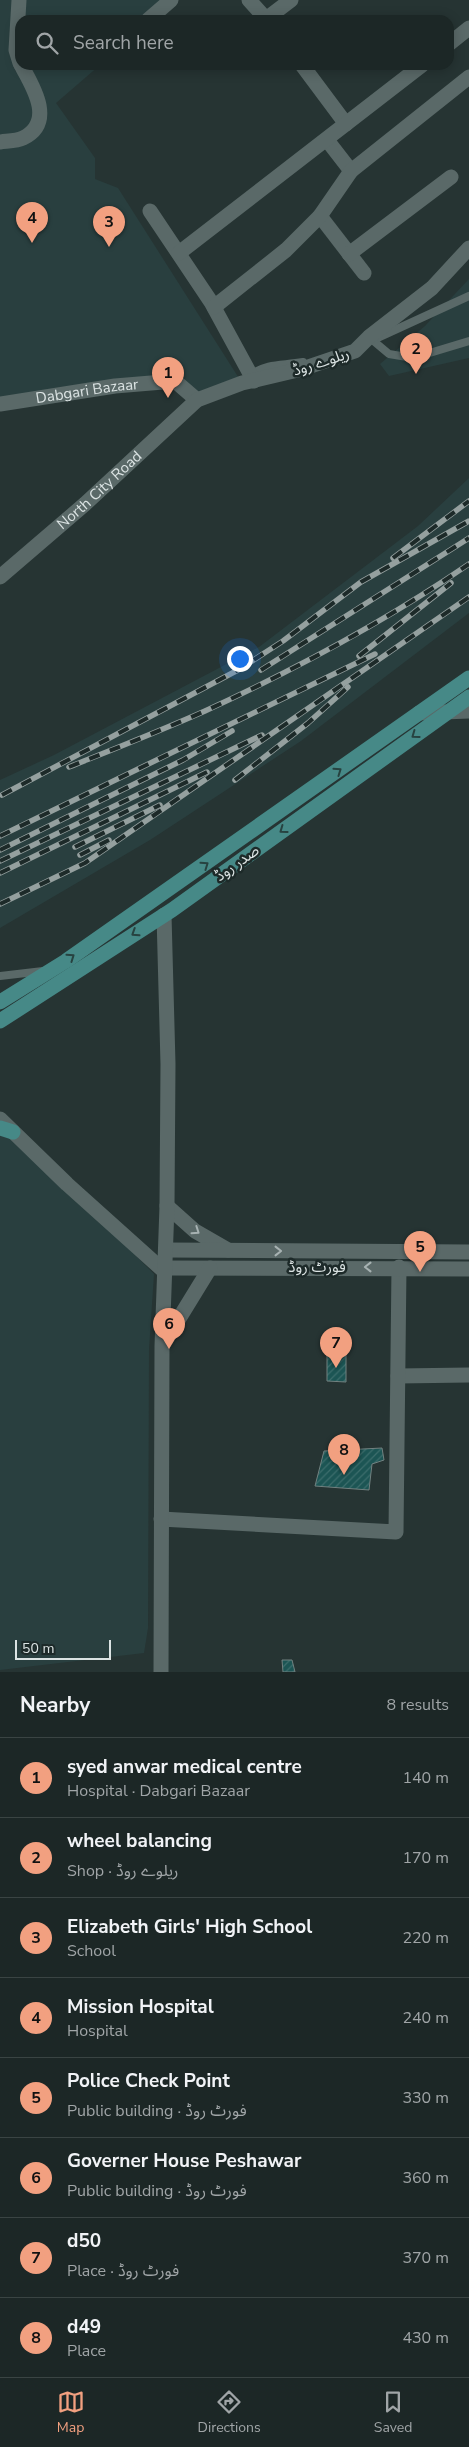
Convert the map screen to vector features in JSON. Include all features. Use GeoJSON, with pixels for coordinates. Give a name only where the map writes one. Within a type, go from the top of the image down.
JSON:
{"type":"FeatureCollection","features":[{"type":"Feature","properties":{"kind":"main road","name":"صدر روڈ"},"geometry":{"type":"LineString","coordinates":[[0,1002],[52,970],[469,678]]}},
{"type":"Feature","properties":{"kind":"main road","name":"صدر روڈ"},"geometry":{"type":"LineString","coordinates":[[0,1021],[164,915],[469,695]]}},
{"type":"Feature","properties":{"kind":"street"},"geometry":{"type":"LineString","coordinates":[[19,15],[20,0]]}},
{"type":"Feature","properties":{"kind":"street"},"geometry":{"type":"LineString","coordinates":[[154,15],[172,0]]}},
{"type":"Feature","properties":{"kind":"street"},"geometry":{"type":"LineString","coordinates":[[249,0],[262,15]]}},
{"type":"Feature","properties":{"kind":"street"},"geometry":{"type":"LineString","coordinates":[[272,15],[291,0]]}},
{"type":"Feature","properties":{"kind":"street"},"geometry":{"type":"LineString","coordinates":[[454,40],[469,28]]}},
{"type":"Feature","properties":{"kind":"street"},"geometry":{"type":"LineString","coordinates":[[0,142],[22,138],[29,134],[39,117],[37,94],[24,70]]}},
{"type":"Feature","properties":{"kind":"street"},"geometry":{"type":"LineString","coordinates":[[306,70],[346,124]]}},
{"type":"Feature","properties":{"kind":"street"},"geometry":{"type":"LineString","coordinates":[[179,253],[416,70]]}},
{"type":"Feature","properties":{"kind":"street"},"geometry":{"type":"LineString","coordinates":[[214,307],[286,250],[320,216],[351,171],[469,77]]}},
{"type":"Feature","properties":{"kind":"street"},"geometry":{"type":"LineString","coordinates":[[327,140],[351,171]]}},
{"type":"Feature","properties":{"kind":"street"},"geometry":{"type":"LineString","coordinates":[[350,254],[451,178]]}},
{"type":"Feature","properties":{"kind":"street"},"geometry":{"type":"LineString","coordinates":[[150,211],[214,307],[254,380]]}},
{"type":"Feature","properties":{"kind":"street"},"geometry":{"type":"LineString","coordinates":[[320,216],[364,273]]}},
{"type":"Feature","properties":{"kind":"street","name":"ریلوے روڈ"},"geometry":{"type":"LineString","coordinates":[[197,400],[254,380],[302,369],[355,351],[369,337],[432,288],[469,248]]}},
{"type":"Feature","properties":{"kind":"street","name":"Dabgari Bazaar"},"geometry":{"type":"LineString","coordinates":[[0,404],[115,386],[175,381],[197,400]]}},
{"type":"Feature","properties":{"kind":"street","name":"North City Road"},"geometry":{"type":"LineString","coordinates":[[0,576],[85,504],[197,400]]}},
{"type":"Feature","properties":{"kind":"street"},"geometry":{"type":"LineString","coordinates":[[445,695],[469,695]]}},
{"type":"Feature","properties":{"kind":"street"},"geometry":{"type":"LineString","coordinates":[[419,713],[469,711]]}},
{"type":"Feature","properties":{"kind":"street"},"geometry":{"type":"LineString","coordinates":[[160,1672],[162,1346],[167,1206],[168,1064],[164,915]]}},
{"type":"Feature","properties":{"kind":"street"},"geometry":{"type":"LineString","coordinates":[[0,1119],[6,1130],[165,1270]]}},
{"type":"Feature","properties":{"kind":"street"},"geometry":{"type":"LineString","coordinates":[[167,1206],[195,1231],[229,1251]]}},
{"type":"Feature","properties":{"kind":"street","name":"فورٹ روڈ"},"geometry":{"type":"LineString","coordinates":[[166,1250],[469,1252]]}},
{"type":"Feature","properties":{"kind":"street"},"geometry":{"type":"LineString","coordinates":[[162,1519],[396,1532],[400,1267]]}},
{"type":"Feature","properties":{"kind":"street","name":"فورٹ روڈ"},"geometry":{"type":"LineString","coordinates":[[165,1270],[400,1267],[469,1269]]}},
{"type":"Feature","properties":{"kind":"street"},"geometry":{"type":"LineString","coordinates":[[162,1346],[210,1268]]}},
{"type":"Feature","properties":{"kind":"street"},"geometry":{"type":"LineString","coordinates":[[398,1376],[469,1375]]}},
{"type":"Feature","properties":{"kind":"lane"},"geometry":{"type":"LineString","coordinates":[[0,576],[213,391],[250,375],[260,368],[279,363],[295,364],[348,351],[469,296]]}},
{"type":"Feature","properties":{"kind":"lane"},"geometry":{"type":"LineString","coordinates":[[369,337],[390,354],[413,358],[469,341]]}},
{"type":"Feature","properties":{"kind":"lane"},"geometry":{"type":"LineString","coordinates":[[0,976],[52,970]]}},
{"type":"Feature","properties":{"kind":"shaded area"},"geometry":{"type":"Polygon","coordinates":[[[0,0],[161,0],[147,15],[15,15],[15,70],[94,70],[56,103],[95,158],[95,179],[118,188],[242,383],[197,400],[175,381],[0,404],[0,0]]]}},
{"type":"Feature","properties":{"kind":"shaded area"},"geometry":{"type":"Polygon","coordinates":[[[469,279],[469,358],[389,376],[380,364],[425,326],[469,279]]]}},
{"type":"Feature","properties":{"kind":"shaded area"},"geometry":{"type":"Polygon","coordinates":[[[469,478],[469,613],[301,741],[150,840],[0,928],[0,780],[54,755],[259,647],[418,526],[469,478]]]}},
{"type":"Feature","properties":{"kind":"shaded area"},"geometry":{"type":"Polygon","coordinates":[[[0,1128],[13,1132],[154,1274],[149,1349],[148,1628],[144,1653],[0,1670],[0,1128]]]}},
{"type":"Feature","properties":{"kind":"building"},"geometry":{"type":"Polygon","coordinates":[[[346,1353],[346,1382],[327,1381],[327,1354],[346,1353]]]}},
{"type":"Feature","properties":{"kind":"building"},"geometry":{"type":"Polygon","coordinates":[[[382,1448],[384,1460],[372,1464],[369,1490],[315,1486],[324,1451],[382,1448]]]}},
{"type":"Feature","properties":{"kind":"building"},"geometry":{"type":"Polygon","coordinates":[[[282,1660],[292,1660],[295,1672],[283,1672],[282,1660]]]}},
{"type":"Feature","properties":{"kind":"railway"},"geometry":{"type":"LineString","coordinates":[[393,558],[469,501]]}},
{"type":"Feature","properties":{"kind":"railway"},"geometry":{"type":"LineString","coordinates":[[2,795],[238,670],[283,641],[361,582],[469,521]]}},
{"type":"Feature","properties":{"kind":"railway"},"geometry":{"type":"LineString","coordinates":[[261,670],[469,538]]}},
{"type":"Feature","properties":{"kind":"railway"},"geometry":{"type":"LineString","coordinates":[[69,767],[188,718],[273,678],[340,643],[406,605],[469,564]]}},
{"type":"Feature","properties":{"kind":"railway"},"geometry":{"type":"LineString","coordinates":[[359,656],[451,583]]}},
{"type":"Feature","properties":{"kind":"railway"},"geometry":{"type":"LineString","coordinates":[[0,904],[85,863],[469,597]]}},
{"type":"Feature","properties":{"kind":"railway"},"geometry":{"type":"LineString","coordinates":[[0,836],[375,654]]}},
{"type":"Feature","properties":{"kind":"railway"},"geometry":{"type":"LineString","coordinates":[[235,780],[308,723],[348,687]]}},
{"type":"Feature","properties":{"kind":"railway"},"geometry":{"type":"LineString","coordinates":[[0,850],[183,760],[232,731]]}},
{"type":"Feature","properties":{"kind":"railway"},"geometry":{"type":"LineString","coordinates":[[0,861],[262,735]]}},
{"type":"Feature","properties":{"kind":"railway"},"geometry":{"type":"LineString","coordinates":[[0,873],[207,772]]}},
{"type":"Feature","properties":{"kind":"railway"},"geometry":{"type":"LineString","coordinates":[[75,847],[160,805]]}},
{"type":"Feature","properties":{"kind":"railway"},"geometry":{"type":"LineString","coordinates":[[80,855],[109,840]]}},
{"type":"Feature","properties":{"kind":"place","name":"Mission Hospital"},"geometry":{"type":"Point","coordinates":[32,243]}},
{"type":"Feature","properties":{"kind":"place","name":"Elizabeth Girls' High School"},"geometry":{"type":"Point","coordinates":[109,247]}},
{"type":"Feature","properties":{"kind":"place","name":"wheel balancing"},"geometry":{"type":"Point","coordinates":[416,374]}},
{"type":"Feature","properties":{"kind":"place","name":"syed anwar medical centre"},"geometry":{"type":"Point","coordinates":[168,398]}},
{"type":"Feature","properties":{"kind":"place","name":"Police Check Point"},"geometry":{"type":"Point","coordinates":[420,1272]}},
{"type":"Feature","properties":{"kind":"place","name":"Governer House Peshawar"},"geometry":{"type":"Point","coordinates":[169,1349]}},
{"type":"Feature","properties":{"kind":"place","name":"d50"},"geometry":{"type":"Point","coordinates":[336,1368]}},
{"type":"Feature","properties":{"kind":"place","name":"d49"},"geometry":{"type":"Point","coordinates":[344,1475]}}]}
